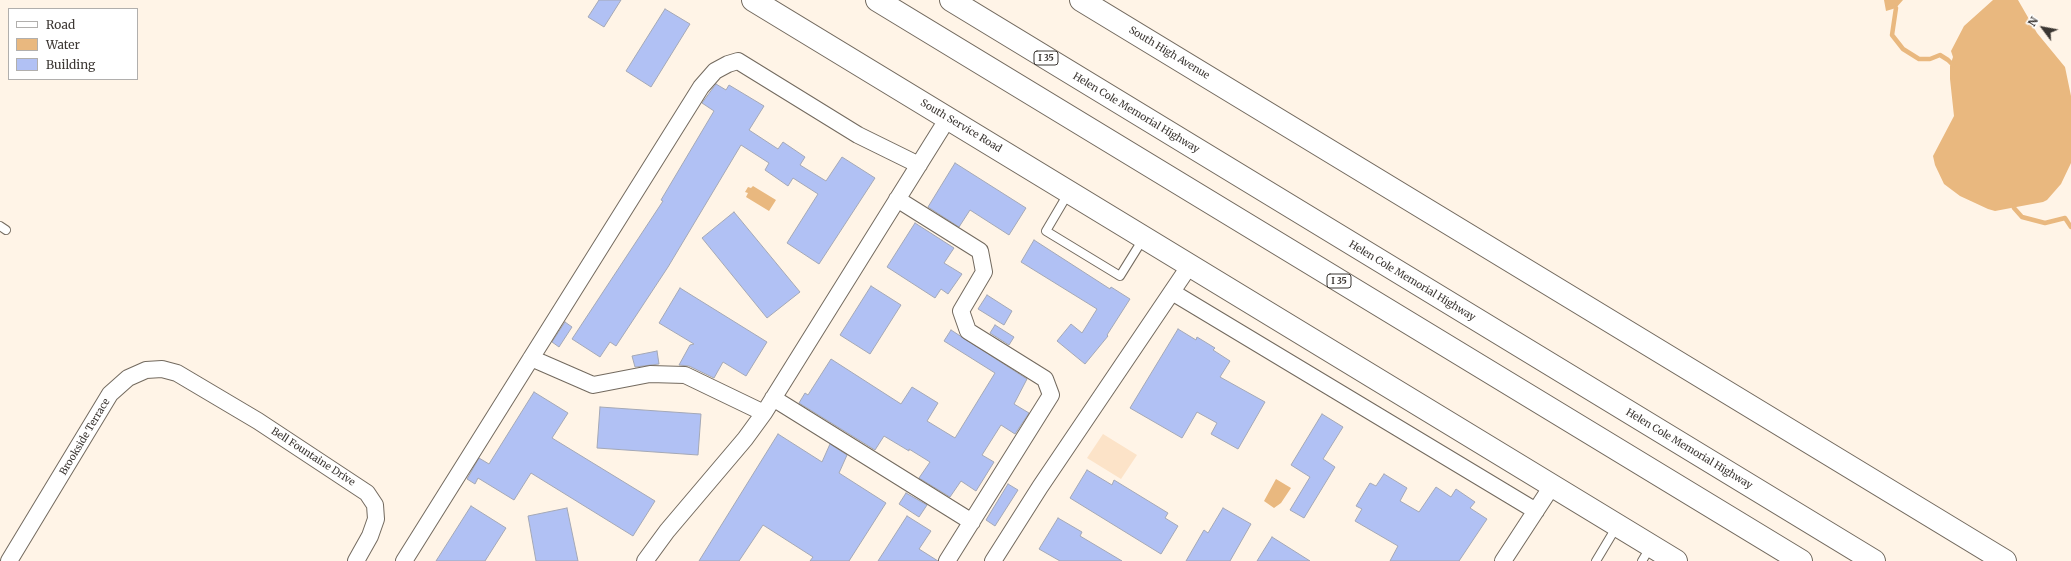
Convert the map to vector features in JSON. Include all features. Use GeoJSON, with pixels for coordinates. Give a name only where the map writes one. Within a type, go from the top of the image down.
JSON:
{"type":"FeatureCollection","features":[{"type":"Feature","properties":{"kind":"main road","name":"South Service Road"},"geometry":{"type":"LineString","coordinates":[[753,0],[1618,525],[1647,553],[1676,561]]}},
{"type":"Feature","properties":{"kind":"main road","name":"I 35"},"geometry":{"type":"LineString","coordinates":[[877,0],[1801,561]]}},
{"type":"Feature","properties":{"kind":"main road","name":"Helen Cole Memorial Highway"},"geometry":{"type":"LineString","coordinates":[[951,0],[1874,561]]}},
{"type":"Feature","properties":{"kind":"main road","name":"South High Avenue"},"geometry":{"type":"LineString","coordinates":[[1081,0],[2005,561]]}},
{"type":"Feature","properties":{"kind":"street"},"geometry":{"type":"LineString","coordinates":[[404,561],[701,87],[715,71],[728,64],[738,61],[858,135],[919,165]]}},
{"type":"Feature","properties":{"kind":"street"},"geometry":{"type":"LineString","coordinates":[[644,561],[764,413],[948,118]]}},
{"type":"Feature","properties":{"kind":"street"},"geometry":{"type":"LineString","coordinates":[[897,199],[980,252],[984,272],[960,311],[968,331],[1045,379],[1051,395],[947,561]]}},
{"type":"Feature","properties":{"kind":"street"},"geometry":{"type":"LineString","coordinates":[[993,561],[1040,487],[1190,265]]}},
{"type":"Feature","properties":{"kind":"street"},"geometry":{"type":"LineString","coordinates":[[1172,292],[1536,511]]}},
{"type":"Feature","properties":{"kind":"street"},"geometry":{"type":"LineString","coordinates":[[531,358],[593,385],[650,374],[685,375],[764,413]]}},
{"type":"Feature","properties":{"kind":"street","name":"Brookside Terrace"},"geometry":{"type":"LineString","coordinates":[[9,561],[105,402],[119,385],[128,378],[154,369],[171,370],[195,383]]}},
{"type":"Feature","properties":{"kind":"street","name":"Bell Fountaine Drive"},"geometry":{"type":"LineString","coordinates":[[195,383],[265,426],[367,493],[375,506],[376,519],[370,536],[356,561]]}},
{"type":"Feature","properties":{"kind":"street"},"geometry":{"type":"LineString","coordinates":[[773,398],[972,522]]}},
{"type":"Feature","properties":{"kind":"street"},"geometry":{"type":"LineString","coordinates":[[1503,561],[1552,486]]}},
{"type":"Feature","properties":{"kind":"lane"},"geometry":{"type":"LineString","coordinates":[[1069,192],[1046,231],[1120,276],[1144,238]]}},
{"type":"Feature","properties":{"kind":"lane"},"geometry":{"type":"LineString","coordinates":[[1596,561],[1618,525]]}},
{"type":"Feature","properties":{"kind":"shaded area"},"geometry":{"type":"Polygon","coordinates":[[[1103,434],[1137,455],[1121,479],[1087,458],[1103,434]]]}},
{"type":"Feature","properties":{"kind":"water"},"geometry":{"type":"Polygon","coordinates":[[[1884,0],[1903,0],[1896,8],[1886,11],[1884,0]]]}},
{"type":"Feature","properties":{"kind":"water"},"geometry":{"type":"Polygon","coordinates":[[[1993,0],[2018,0],[2037,33],[2065,67],[2071,96],[2071,163],[2061,184],[2047,200],[2043,202],[1995,211],[1960,196],[1944,184],[1935,165],[1933,156],[1954,116],[1950,79],[1950,66],[1953,57],[1951,51],[1964,26],[1993,0]]]}},
{"type":"Feature","properties":{"kind":"water"},"geometry":{"type":"Polygon","coordinates":[[[753,186],[776,200],[769,211],[746,197],[748,193],[745,192],[748,187],[751,188],[753,186]]]}},
{"type":"Feature","properties":{"kind":"water"},"geometry":{"type":"Polygon","coordinates":[[[1276,479],[1291,488],[1281,503],[1274,508],[1264,501],[1276,479]]]}},
{"type":"Feature","properties":{"kind":"building"},"geometry":{"type":"Polygon","coordinates":[[[599,0],[621,0],[604,27],[588,17],[599,0]]]}},
{"type":"Feature","properties":{"kind":"building"},"geometry":{"type":"Polygon","coordinates":[[[665,9],[690,24],[651,87],[626,71],[665,9]]]}},
{"type":"Feature","properties":{"kind":"building"},"geometry":{"type":"Polygon","coordinates":[[[716,84],[726,90],[729,85],[764,106],[749,130],[778,149],[783,142],[805,157],[800,165],[826,181],[842,157],[875,178],[819,264],[787,243],[818,194],[793,178],[788,186],[765,170],[769,163],[741,145],[668,267],[616,346],[610,342],[600,357],[572,339],[663,201],[661,200],[714,111],[702,103],[716,84]]]}},
{"type":"Feature","properties":{"kind":"building"},"geometry":{"type":"Polygon","coordinates":[[[955,163],[1026,208],[1009,235],[970,210],[959,227],[928,207],[955,163]]]}},
{"type":"Feature","properties":{"kind":"building"},"geometry":{"type":"Polygon","coordinates":[[[734,212],[800,292],[767,318],[702,238],[734,212]]]}},
{"type":"Feature","properties":{"kind":"building"},"geometry":{"type":"Polygon","coordinates":[[[915,223],[954,248],[944,263],[962,274],[948,294],[941,289],[935,298],[887,267],[915,223]]]}},
{"type":"Feature","properties":{"kind":"building"},"geometry":{"type":"Polygon","coordinates":[[[1034,240],[1110,289],[1111,287],[1130,299],[1107,335],[1108,336],[1085,364],[1057,341],[1071,324],[1082,333],[1097,309],[1021,262],[1034,240]]]}},
{"type":"Feature","properties":{"kind":"building"},"geometry":{"type":"Polygon","coordinates":[[[871,286],[901,305],[870,354],[840,335],[871,286]]]}},
{"type":"Feature","properties":{"kind":"building"},"geometry":{"type":"Polygon","coordinates":[[[680,288],[767,342],[746,376],[723,362],[714,378],[689,366],[679,365],[690,345],[694,344],[659,323],[680,288]]]}},
{"type":"Feature","properties":{"kind":"building"},"geometry":{"type":"Polygon","coordinates":[[[987,295],[1012,311],[1004,325],[978,309],[987,295]]]}},
{"type":"Feature","properties":{"kind":"building"},"geometry":{"type":"Polygon","coordinates":[[[565,322],[572,327],[559,347],[552,342],[565,322]]]}},
{"type":"Feature","properties":{"kind":"building"},"geometry":{"type":"Polygon","coordinates":[[[995,325],[1014,337],[1009,345],[990,333],[995,325]]]}},
{"type":"Feature","properties":{"kind":"building"},"geometry":{"type":"Polygon","coordinates":[[[1178,329],[1196,340],[1197,337],[1215,348],[1213,350],[1230,361],[1220,377],[1265,402],[1238,449],[1211,434],[1217,423],[1197,412],[1182,438],[1130,408],[1178,329]]]}},
{"type":"Feature","properties":{"kind":"building"},"geometry":{"type":"Polygon","coordinates":[[[951,330],[1027,379],[1014,404],[1029,413],[1015,434],[1001,425],[982,455],[994,462],[976,491],[961,481],[950,497],[919,478],[930,462],[884,436],[875,450],[799,403],[805,393],[808,395],[831,359],[901,404],[912,387],[938,403],[927,421],[955,438],[995,373],[944,341],[951,330]]]}},
{"type":"Feature","properties":{"kind":"building"},"geometry":{"type":"Polygon","coordinates":[[[657,351],[659,364],[635,367],[632,356],[657,351]]]}},
{"type":"Feature","properties":{"kind":"building"},"geometry":{"type":"Polygon","coordinates":[[[534,392],[568,413],[552,438],[655,501],[633,536],[531,473],[514,500],[478,478],[475,484],[467,479],[479,458],[489,464],[534,392]]]}},
{"type":"Feature","properties":{"kind":"building"},"geometry":{"type":"Polygon","coordinates":[[[600,407],[701,414],[698,455],[597,448],[600,407]]]}},
{"type":"Feature","properties":{"kind":"building"},"geometry":{"type":"Polygon","coordinates":[[[1322,414],[1343,427],[1323,459],[1335,467],[1304,518],[1290,510],[1310,477],[1291,465],[1322,414]]]}},
{"type":"Feature","properties":{"kind":"building"},"geometry":{"type":"Polygon","coordinates":[[[778,434],[822,462],[830,444],[847,455],[839,473],[886,503],[849,561],[810,561],[813,557],[763,525],[739,561],[699,561],[778,434]]]}},
{"type":"Feature","properties":{"kind":"building"},"geometry":{"type":"Polygon","coordinates":[[[1087,470],[1112,485],[1114,480],[1168,513],[1165,518],[1178,526],[1161,554],[1070,498],[1087,470]]]}},
{"type":"Feature","properties":{"kind":"building"},"geometry":{"type":"Polygon","coordinates":[[[1384,474],[1407,488],[1400,501],[1419,512],[1436,487],[1451,497],[1456,489],[1475,502],[1470,508],[1487,519],[1459,561],[1390,561],[1398,546],[1355,521],[1362,509],[1356,506],[1370,483],[1376,486],[1384,474]]]}},
{"type":"Feature","properties":{"kind":"building"},"geometry":{"type":"Polygon","coordinates":[[[1008,484],[1018,490],[995,526],[986,520],[1008,484]]]}},
{"type":"Feature","properties":{"kind":"building"},"geometry":{"type":"Polygon","coordinates":[[[906,493],[927,505],[919,517],[899,504],[906,493]]]}},
{"type":"Feature","properties":{"kind":"building"},"geometry":{"type":"Polygon","coordinates":[[[471,506],[506,528],[485,561],[436,561],[471,506]]]}},
{"type":"Feature","properties":{"kind":"building"},"geometry":{"type":"Polygon","coordinates":[[[567,508],[578,561],[536,561],[528,516],[567,508]]]}},
{"type":"Feature","properties":{"kind":"building"},"geometry":{"type":"Polygon","coordinates":[[[1223,508],[1251,524],[1230,561],[1186,561],[1204,530],[1208,533],[1223,508]]]}},
{"type":"Feature","properties":{"kind":"building"},"geometry":{"type":"Polygon","coordinates":[[[907,516],[931,531],[919,549],[938,561],[878,561],[907,516]]]}},
{"type":"Feature","properties":{"kind":"building"},"geometry":{"type":"Polygon","coordinates":[[[1058,518],[1082,532],[1080,536],[1122,561],[1060,561],[1039,549],[1058,518]]]}},
{"type":"Feature","properties":{"kind":"building"},"geometry":{"type":"Polygon","coordinates":[[[1272,537],[1310,561],[1257,561],[1272,537]]]}},
{"type":"Feature","properties":{"kind":"waterway"},"geometry":{"type":"LineString","coordinates":[[1896,8],[1892,35],[1903,49],[1919,59],[1930,59],[1940,55],[1953,65]]}},
{"type":"Feature","properties":{"kind":"waterway"},"geometry":{"type":"LineString","coordinates":[[2014,208],[2022,217],[2045,223],[2065,218],[2071,227]]}}]}
